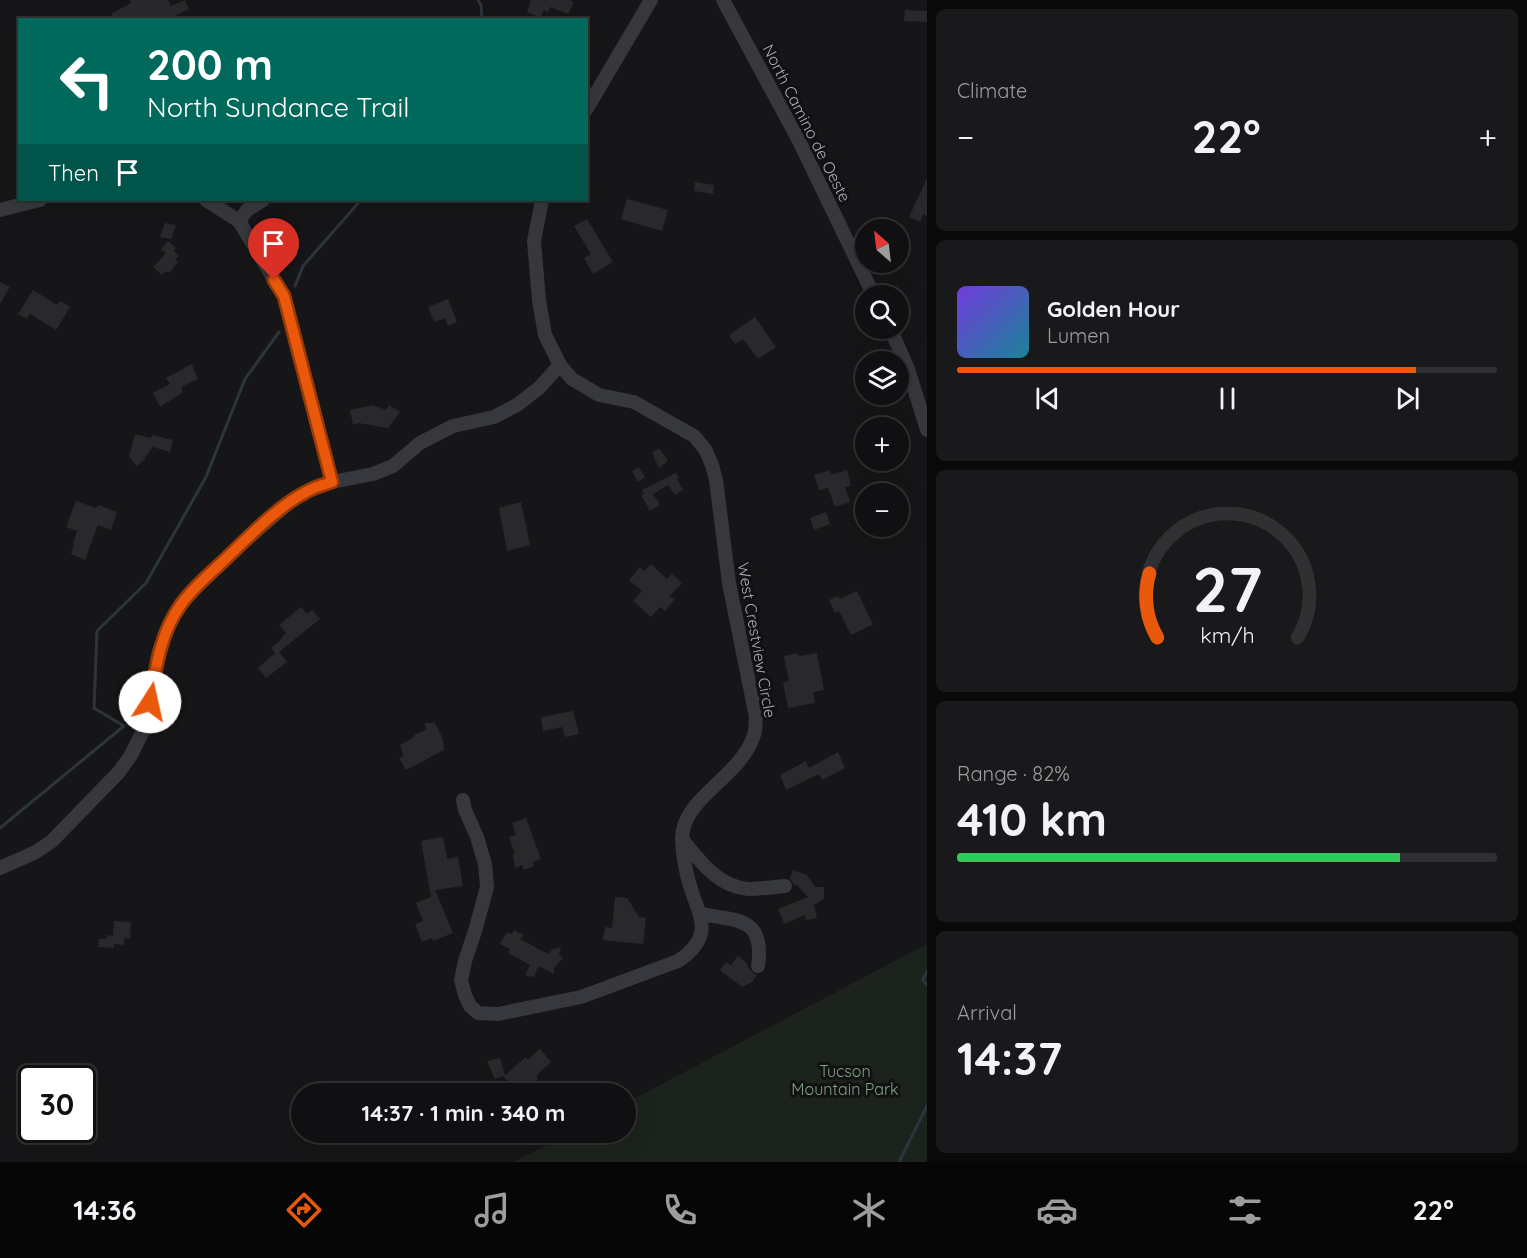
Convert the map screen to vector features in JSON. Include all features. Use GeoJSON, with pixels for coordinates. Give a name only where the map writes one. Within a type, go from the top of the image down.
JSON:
{"type":"FeatureCollection","features":[{"type":"Feature","properties":{"kind":"street"},"geometry":{"type":"LineString","coordinates":[[588,107],[651,0]]}},
{"type":"Feature","properties":{"kind":"street","name":"North Camino de Oeste"},"geometry":{"type":"LineString","coordinates":[[723,0],[798,139],[869,285]]}},
{"type":"Feature","properties":{"kind":"street"},"geometry":{"type":"LineString","coordinates":[[0,210],[36,201]]}},
{"type":"Feature","properties":{"kind":"street"},"geometry":{"type":"LineString","coordinates":[[208,201],[239,221],[284,296],[332,482]]}},
{"type":"Feature","properties":{"kind":"street"},"geometry":{"type":"LineString","coordinates":[[239,221],[247,210],[260,201]]}},
{"type":"Feature","properties":{"kind":"street","name":"West Crestview Circle"},"geometry":{"type":"LineString","coordinates":[[463,800],[477,837],[487,887],[487,909],[475,931],[465,961],[462,980],[470,1006],[478,1013],[488,1015],[581,997],[678,961],[690,953],[697,944],[702,931],[700,914],[688,877],[682,839],[683,829],[688,816],[701,800],[742,758],[754,734],[756,717],[729,583],[716,480],[712,465],[705,449],[694,436],[634,402],[599,395],[572,379],[560,364],[545,335],[539,300],[534,241],[542,201]]}},
{"type":"Feature","properties":{"kind":"street"},"geometry":{"type":"LineString","coordinates":[[895,339],[908,369],[927,430]]}},
{"type":"Feature","properties":{"kind":"street"},"geometry":{"type":"LineString","coordinates":[[0,868],[36,852],[52,841],[118,772],[131,755],[146,724],[158,656],[167,629],[180,605],[245,541],[291,501],[307,491],[332,482],[373,474],[393,466],[420,443],[453,426],[494,417],[517,405],[539,388],[560,364]]}},
{"type":"Feature","properties":{"kind":"street"},"geometry":{"type":"LineString","coordinates":[[682,839],[706,868],[732,885],[747,889],[785,886]]}},
{"type":"Feature","properties":{"kind":"street"},"geometry":{"type":"LineString","coordinates":[[700,914],[744,923],[753,929],[760,949],[758,966]]}},
{"type":"Feature","properties":{"kind":"green space","name":"Tucson Mountain Park"},"geometry":{"type":"Polygon","coordinates":[[[927,944],[927,1162],[514,1162],[551,1143],[636,1143],[636,1098],[927,944]]]}},
{"type":"Feature","properties":{"kind":"building"},"geometry":{"type":"Polygon","coordinates":[[[129,0],[168,0],[171,6],[185,0],[189,9],[171,18],[114,18],[111,14],[131,3],[129,0]]]}},
{"type":"Feature","properties":{"kind":"building"},"geometry":{"type":"Polygon","coordinates":[[[531,0],[574,2],[568,14],[550,7],[548,13],[544,10],[540,18],[527,12],[531,0]]]}},
{"type":"Feature","properties":{"kind":"building"},"geometry":{"type":"Polygon","coordinates":[[[905,10],[927,11],[927,22],[904,21],[905,10]]]}},
{"type":"Feature","properties":{"kind":"building"},"geometry":{"type":"Polygon","coordinates":[[[927,178],[927,216],[923,214],[920,222],[909,217],[927,178]]]}},
{"type":"Feature","properties":{"kind":"building"},"geometry":{"type":"Polygon","coordinates":[[[695,182],[714,185],[713,194],[694,191],[695,182]]]}},
{"type":"Feature","properties":{"kind":"building"},"geometry":{"type":"Polygon","coordinates":[[[627,199],[668,210],[662,231],[621,219],[627,199]]]}},
{"type":"Feature","properties":{"kind":"building"},"geometry":{"type":"Polygon","coordinates":[[[587,219],[613,262],[593,274],[584,258],[591,254],[574,226],[587,219]]]}},
{"type":"Feature","properties":{"kind":"building"},"geometry":{"type":"Polygon","coordinates":[[[165,223],[176,225],[171,239],[160,237],[165,223]]]}},
{"type":"Feature","properties":{"kind":"building"},"geometry":{"type":"Polygon","coordinates":[[[168,241],[176,248],[174,251],[179,256],[175,259],[178,262],[169,273],[165,271],[162,275],[153,267],[166,253],[161,249],[168,241]]]}},
{"type":"Feature","properties":{"kind":"building"},"geometry":{"type":"Polygon","coordinates":[[[0,282],[10,287],[0,304],[0,282]]]}},
{"type":"Feature","properties":{"kind":"building"},"geometry":{"type":"Polygon","coordinates":[[[33,290],[57,305],[60,301],[70,307],[56,330],[30,314],[27,319],[18,314],[33,290]]]}},
{"type":"Feature","properties":{"kind":"building"},"geometry":{"type":"Polygon","coordinates":[[[448,299],[457,322],[448,326],[445,318],[434,322],[428,307],[448,299]]]}},
{"type":"Feature","properties":{"kind":"building"},"geometry":{"type":"Polygon","coordinates":[[[755,317],[776,347],[758,359],[743,339],[735,344],[729,335],[755,317]]]}},
{"type":"Feature","properties":{"kind":"building"},"geometry":{"type":"Polygon","coordinates":[[[192,364],[198,379],[181,387],[183,392],[160,407],[153,393],[170,384],[166,378],[192,364]]]}},
{"type":"Feature","properties":{"kind":"building"},"geometry":{"type":"Polygon","coordinates":[[[373,405],[386,410],[389,405],[400,412],[388,428],[358,423],[353,425],[350,410],[373,405]]]}},
{"type":"Feature","properties":{"kind":"building"},"geometry":{"type":"Polygon","coordinates":[[[135,434],[173,440],[170,452],[153,447],[137,466],[129,457],[135,434]]]}},
{"type":"Feature","properties":{"kind":"building"},"geometry":{"type":"Polygon","coordinates":[[[659,448],[668,461],[659,468],[652,453],[659,448]]]}},
{"type":"Feature","properties":{"kind":"building"},"geometry":{"type":"Polygon","coordinates":[[[639,467],[645,477],[638,482],[632,471],[639,467]]]}},
{"type":"Feature","properties":{"kind":"building"},"geometry":{"type":"Polygon","coordinates":[[[830,470],[831,475],[847,470],[851,486],[845,487],[850,502],[835,507],[828,488],[819,490],[814,475],[830,470]]]}},
{"type":"Feature","properties":{"kind":"building"},"geometry":{"type":"Polygon","coordinates":[[[676,473],[683,490],[675,495],[668,485],[653,494],[660,505],[650,511],[641,495],[644,494],[642,490],[676,473]]]}},
{"type":"Feature","properties":{"kind":"building"},"geometry":{"type":"Polygon","coordinates":[[[76,501],[96,508],[98,505],[117,512],[111,530],[98,525],[85,560],[71,554],[77,531],[66,527],[76,501]]]}},
{"type":"Feature","properties":{"kind":"building"},"geometry":{"type":"Polygon","coordinates":[[[521,502],[530,545],[507,551],[499,508],[521,502]]]}},
{"type":"Feature","properties":{"kind":"building"},"geometry":{"type":"Polygon","coordinates":[[[826,512],[830,524],[814,530],[810,518],[826,512]]]}},
{"type":"Feature","properties":{"kind":"building"},"geometry":{"type":"Polygon","coordinates":[[[651,564],[667,579],[672,574],[682,583],[669,597],[675,599],[665,611],[660,607],[651,617],[633,601],[642,591],[629,580],[640,567],[644,571],[651,564]]]}},
{"type":"Feature","properties":{"kind":"building"},"geometry":{"type":"Polygon","coordinates":[[[857,591],[873,624],[851,635],[839,611],[835,613],[829,600],[838,596],[840,599],[857,591]]]}},
{"type":"Feature","properties":{"kind":"building"},"geometry":{"type":"Polygon","coordinates":[[[301,607],[307,614],[312,610],[320,619],[279,652],[287,662],[266,678],[258,668],[275,653],[271,648],[286,633],[279,625],[301,607]]]}},
{"type":"Feature","properties":{"kind":"building"},"geometry":{"type":"Polygon","coordinates":[[[798,653],[799,656],[817,653],[824,690],[813,692],[815,703],[788,708],[783,682],[789,681],[784,656],[798,653]]]}},
{"type":"Feature","properties":{"kind":"building"},"geometry":{"type":"Polygon","coordinates":[[[573,711],[579,734],[565,737],[562,727],[543,731],[541,717],[573,711]]]}},
{"type":"Feature","properties":{"kind":"building"},"geometry":{"type":"Polygon","coordinates":[[[425,723],[435,723],[443,739],[444,750],[406,770],[399,758],[404,757],[400,745],[426,730],[425,723]]]}},
{"type":"Feature","properties":{"kind":"building"},"geometry":{"type":"Polygon","coordinates":[[[838,752],[845,768],[822,780],[819,774],[786,790],[780,775],[806,761],[809,768],[838,752]]]}},
{"type":"Feature","properties":{"kind":"building"},"geometry":{"type":"Polygon","coordinates":[[[526,818],[541,859],[533,862],[534,866],[524,870],[522,865],[515,868],[513,855],[515,854],[509,837],[516,835],[512,823],[526,818]]]}},
{"type":"Feature","properties":{"kind":"building"},"geometry":{"type":"Polygon","coordinates":[[[443,837],[447,859],[458,857],[463,886],[435,890],[453,933],[433,941],[432,938],[422,942],[415,924],[423,921],[416,903],[431,897],[421,841],[443,837]]]}},
{"type":"Feature","properties":{"kind":"building"},"geometry":{"type":"Polygon","coordinates":[[[793,870],[807,875],[815,887],[824,887],[824,899],[814,905],[817,918],[806,920],[805,915],[784,924],[778,909],[808,897],[790,879],[793,870]]]}},
{"type":"Feature","properties":{"kind":"building"},"geometry":{"type":"Polygon","coordinates":[[[615,897],[627,898],[639,917],[646,918],[643,944],[603,940],[605,927],[612,928],[615,897]]]}},
{"type":"Feature","properties":{"kind":"building"},"geometry":{"type":"Polygon","coordinates":[[[114,921],[131,922],[130,939],[124,938],[124,945],[114,944],[114,948],[98,947],[99,939],[107,939],[107,935],[113,936],[114,921]]]}},
{"type":"Feature","properties":{"kind":"building"},"geometry":{"type":"Polygon","coordinates":[[[514,930],[524,935],[520,939],[548,954],[553,949],[561,947],[559,955],[563,958],[554,968],[554,974],[539,966],[534,976],[525,975],[530,965],[508,953],[510,949],[500,944],[507,932],[512,934],[514,930]]]}},
{"type":"Feature","properties":{"kind":"building"},"geometry":{"type":"Polygon","coordinates":[[[738,956],[757,975],[752,982],[742,987],[720,970],[726,962],[731,965],[738,956]]]}},
{"type":"Feature","properties":{"kind":"building"},"geometry":{"type":"Polygon","coordinates":[[[540,1049],[551,1062],[537,1075],[537,1080],[534,1083],[509,1083],[503,1076],[495,1079],[487,1061],[500,1058],[505,1075],[526,1057],[528,1060],[540,1049]]]}},
{"type":"Feature","properties":{"kind":"waterway"},"geometry":{"type":"LineString","coordinates":[[478,0],[481,5],[482,18]]}},
{"type":"Feature","properties":{"kind":"waterway"},"geometry":{"type":"LineString","coordinates":[[295,286],[303,266],[360,201]]}},
{"type":"Feature","properties":{"kind":"waterway"},"geometry":{"type":"LineString","coordinates":[[0,828],[124,726],[94,708],[97,631],[146,583],[206,477],[245,379],[279,332]]}},
{"type":"Feature","properties":{"kind":"waterway"},"geometry":{"type":"LineString","coordinates":[[927,971],[923,980],[927,985]]}},
{"type":"Feature","properties":{"kind":"waterway"},"geometry":{"type":"LineString","coordinates":[[899,1162],[927,1106]]}},
{"type":"Feature","properties":{"kind":"route"},"geometry":{"type":"LineString","coordinates":[[150,702],[158,656],[167,629],[180,605],[198,585],[291,501],[307,491],[332,482],[284,296],[274,280]]}}]}
